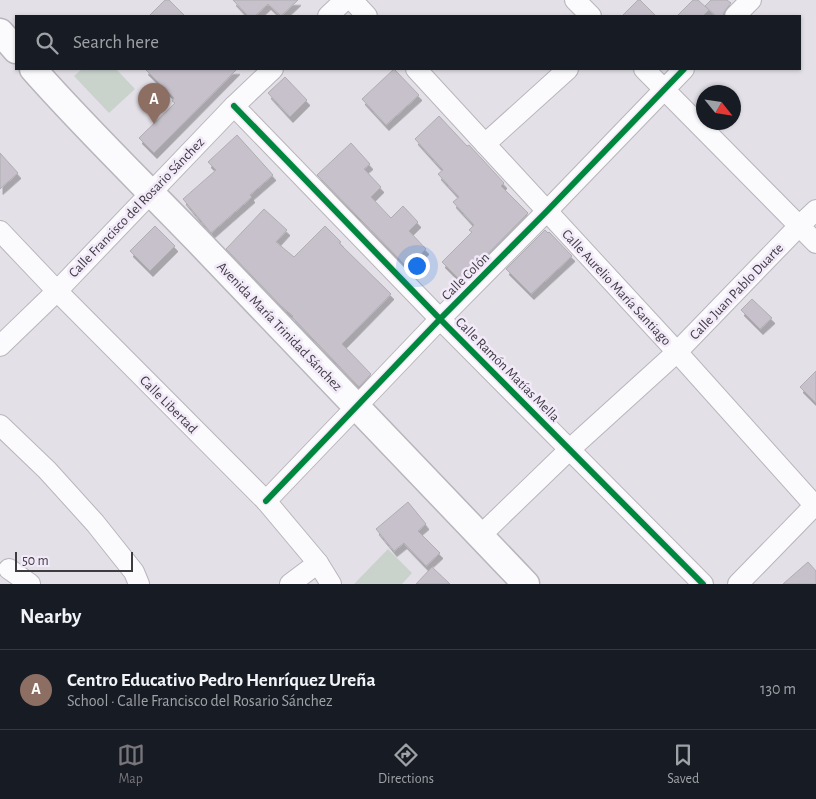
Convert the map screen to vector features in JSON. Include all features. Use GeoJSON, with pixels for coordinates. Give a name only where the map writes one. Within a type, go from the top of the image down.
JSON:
{"type":"FeatureCollection","features":[{"type":"Feature","properties":{"kind":"main road"},"geometry":{"type":"LineString","coordinates":[[0,32],[15,49]]}},
{"type":"Feature","properties":{"kind":"main road","name":"Avenida María Trinidad Sánchez"},"geometry":{"type":"LineString","coordinates":[[33,70],[526,584]]}},
{"type":"Feature","properties":{"kind":"street"},"geometry":{"type":"LineString","coordinates":[[329,15],[345,0]]}},
{"type":"Feature","properties":{"kind":"street"},"geometry":{"type":"LineString","coordinates":[[352,0],[367,15]]}},
{"type":"Feature","properties":{"kind":"street"},"geometry":{"type":"LineString","coordinates":[[574,0],[590,15]]}},
{"type":"Feature","properties":{"kind":"street"},"geometry":{"type":"LineString","coordinates":[[736,15],[751,0]]}},
{"type":"Feature","properties":{"kind":"street","name":"Calle Francisco del Rosario Sánchez"},"geometry":{"type":"LineString","coordinates":[[0,346],[57,291],[150,192],[272,70]]}},
{"type":"Feature","properties":{"kind":"street","name":"Calle Aurelio María Santiago"},"geometry":{"type":"LineString","coordinates":[[417,70],[815,505]]}},
{"type":"Feature","properties":{"kind":"street"},"geometry":{"type":"LineString","coordinates":[[485,144],[567,70]]}},
{"type":"Feature","properties":{"kind":"street"},"geometry":{"type":"LineString","coordinates":[[645,70],[816,242]]}},
{"type":"Feature","properties":{"kind":"street","name":"Calle Colón"},"geometry":{"type":"LineString","coordinates":[[266,501],[440,319],[683,70]]}},
{"type":"Feature","properties":{"kind":"street","name":"Calle Ramón Matías Mella"},"geometry":{"type":"LineString","coordinates":[[234,106],[440,319],[703,584]]}},
{"type":"Feature","properties":{"kind":"street","name":"Calle Juan Pablo Duarte"},"geometry":{"type":"LineString","coordinates":[[480,536],[569,450],[677,352],[816,210]]}},
{"type":"Feature","properties":{"kind":"street","name":"Calle Libertad"},"geometry":{"type":"LineString","coordinates":[[0,231],[57,291],[266,501],[318,563],[331,584]]}},
{"type":"Feature","properties":{"kind":"street"},"geometry":{"type":"LineString","coordinates":[[0,425],[47,470],[89,516],[134,572],[139,584]]}},
{"type":"Feature","properties":{"kind":"street"},"geometry":{"type":"LineString","coordinates":[[738,584],[815,505]]}},
{"type":"Feature","properties":{"kind":"street"},"geometry":{"type":"LineString","coordinates":[[290,584],[318,563]]}},
{"type":"Feature","properties":{"kind":"street"},"geometry":{"type":"LineString","coordinates":[[9,569],[30,584]]}},
{"type":"Feature","properties":{"kind":"shaded area"},"geometry":{"type":"Polygon","coordinates":[[[81,70],[117,70],[135,89],[109,113],[74,76],[81,70]]]}},
{"type":"Feature","properties":{"kind":"shaded area"},"geometry":{"type":"Polygon","coordinates":[[[388,549],[412,573],[402,584],[354,584],[388,549]]]}},
{"type":"Feature","properties":{"kind":"building"},"geometry":{"type":"Polygon","coordinates":[[[165,0],[169,0],[184,15],[150,15],[165,0]]]}},
{"type":"Feature","properties":{"kind":"building"},"geometry":{"type":"Polygon","coordinates":[[[233,0],[298,0],[282,15],[268,4],[256,15],[247,15],[233,0]]]}},
{"type":"Feature","properties":{"kind":"building"},"geometry":{"type":"Polygon","coordinates":[[[640,0],[655,15],[623,15],[640,0]]]}},
{"type":"Feature","properties":{"kind":"building"},"geometry":{"type":"Polygon","coordinates":[[[693,0],[698,0],[709,10],[704,15],[678,15],[693,0]]]}},
{"type":"Feature","properties":{"kind":"building"},"geometry":{"type":"Polygon","coordinates":[[[711,0],[727,0],[731,3],[723,15],[715,15],[705,6],[711,0]]]}},
{"type":"Feature","properties":{"kind":"building"},"geometry":{"type":"Polygon","coordinates":[[[146,70],[236,70],[154,153],[139,138],[175,103],[172,101],[174,98],[146,70]]]}},
{"type":"Feature","properties":{"kind":"building"},"geometry":{"type":"Polygon","coordinates":[[[393,70],[419,95],[386,125],[362,99],[393,70]]]}},
{"type":"Feature","properties":{"kind":"building"},"geometry":{"type":"Polygon","coordinates":[[[285,77],[307,100],[290,117],[268,93],[285,77]]]}},
{"type":"Feature","properties":{"kind":"building"},"geometry":{"type":"Polygon","coordinates":[[[439,116],[482,159],[504,183],[501,186],[528,213],[461,281],[442,262],[472,232],[469,230],[474,225],[453,202],[459,197],[438,174],[443,170],[415,139],[439,116]]]}},
{"type":"Feature","properties":{"kind":"building"},"geometry":{"type":"Polygon","coordinates":[[[237,135],[273,175],[250,195],[252,197],[211,233],[183,199],[216,170],[208,162],[237,135]]]}},
{"type":"Feature","properties":{"kind":"building"},"geometry":{"type":"Polygon","coordinates":[[[351,143],[370,164],[364,169],[381,187],[371,197],[391,218],[403,206],[418,222],[409,231],[426,249],[407,267],[317,175],[351,143]]]}},
{"type":"Feature","properties":{"kind":"building"},"geometry":{"type":"Polygon","coordinates":[[[0,153],[18,173],[0,189],[0,153]]]}},
{"type":"Feature","properties":{"kind":"building"},"geometry":{"type":"Polygon","coordinates":[[[264,209],[287,230],[276,242],[294,257],[325,226],[341,242],[339,243],[391,294],[342,344],[371,374],[359,387],[293,316],[226,249],[264,209]]]}},
{"type":"Feature","properties":{"kind":"building"},"geometry":{"type":"Polygon","coordinates":[[[155,226],[175,246],[150,271],[130,251],[155,226]]]}},
{"type":"Feature","properties":{"kind":"building"},"geometry":{"type":"Polygon","coordinates":[[[545,230],[572,256],[531,294],[506,269],[545,230]]]}},
{"type":"Feature","properties":{"kind":"building"},"geometry":{"type":"Polygon","coordinates":[[[752,299],[772,318],[760,329],[741,310],[752,299]]]}},
{"type":"Feature","properties":{"kind":"building"},"geometry":{"type":"Polygon","coordinates":[[[816,371],[816,403],[800,387],[816,371]]]}},
{"type":"Feature","properties":{"kind":"building"},"geometry":{"type":"Polygon","coordinates":[[[408,502],[426,524],[418,531],[440,553],[426,566],[404,543],[394,551],[376,529],[408,502]]]}},
{"type":"Feature","properties":{"kind":"building"},"geometry":{"type":"Polygon","coordinates":[[[808,562],[816,571],[816,584],[783,584],[808,562]]]}},
{"type":"Feature","properties":{"kind":"building"},"geometry":{"type":"Polygon","coordinates":[[[432,567],[450,584],[416,584],[432,567]]]}},
{"type":"Feature","properties":{"kind":"cycle path"},"geometry":{"type":"LineString","coordinates":[[266,501],[440,319],[683,70]]}},
{"type":"Feature","properties":{"kind":"cycle path"},"geometry":{"type":"LineString","coordinates":[[234,106],[440,319],[703,584]]}},
{"type":"Feature","properties":{"kind":"place","name":"Centro Educativo Pedro Henríquez Ureña"},"geometry":{"type":"Point","coordinates":[154,124]}}]}
